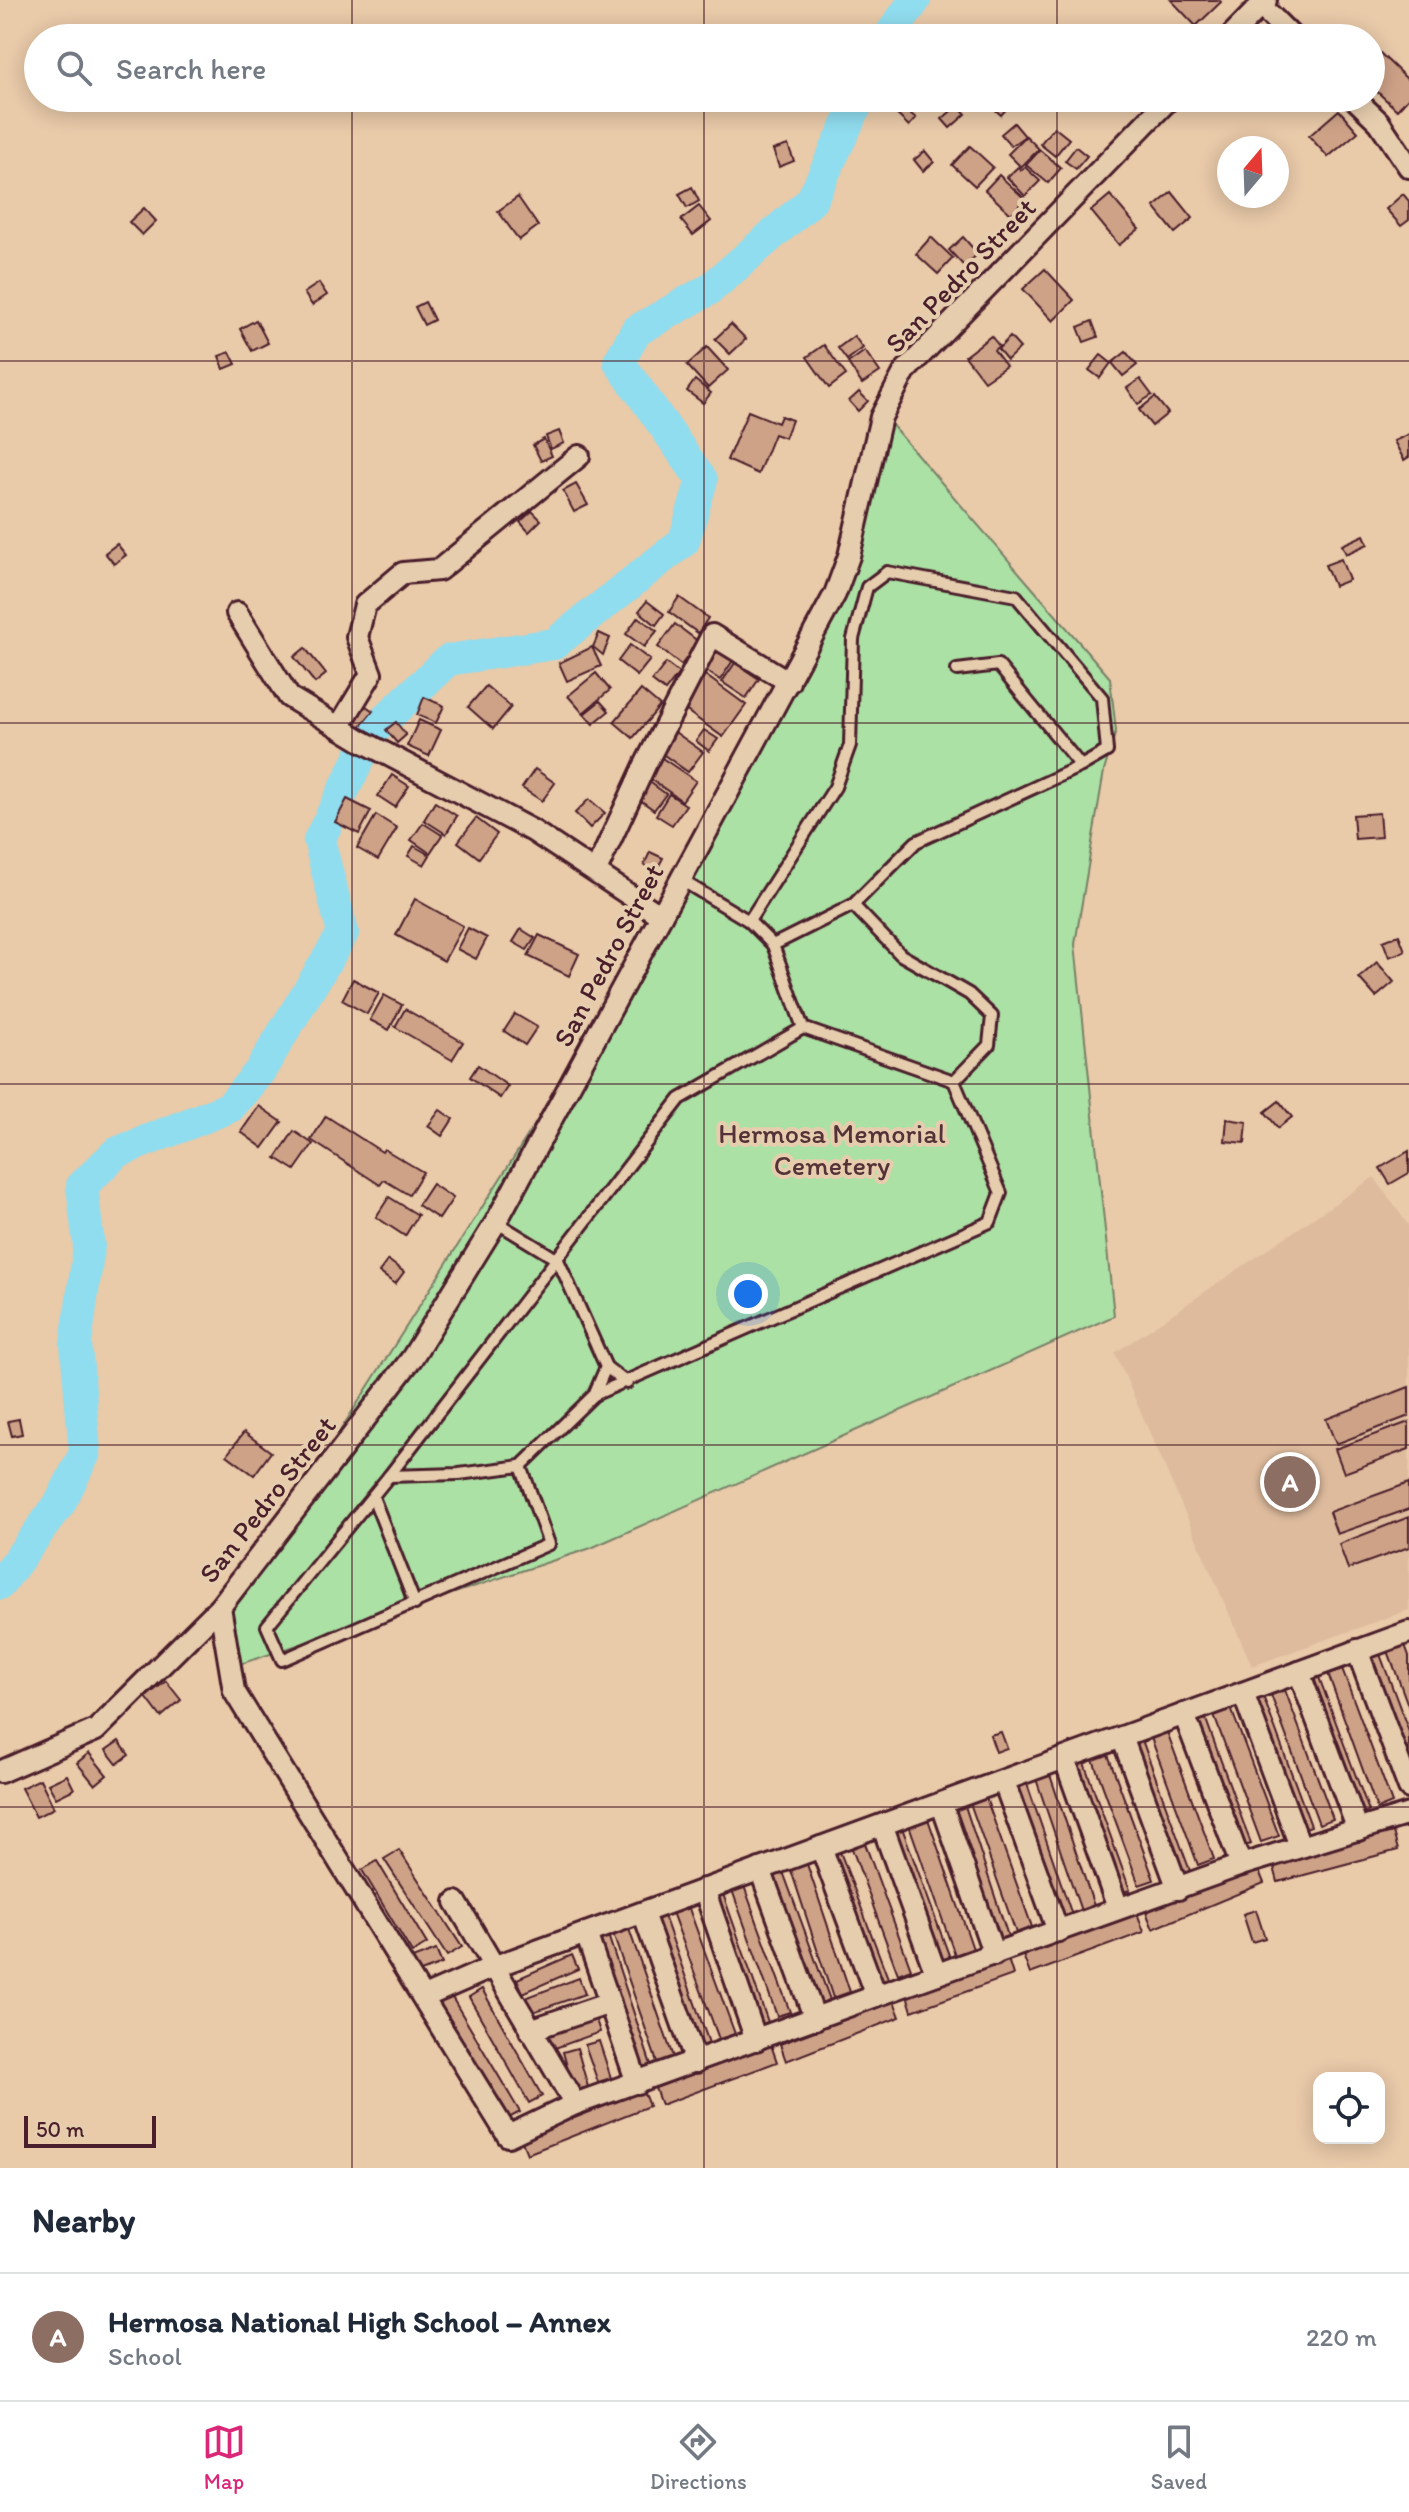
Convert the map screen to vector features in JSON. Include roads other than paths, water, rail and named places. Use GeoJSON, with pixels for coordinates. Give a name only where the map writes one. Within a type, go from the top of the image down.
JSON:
{"type":"FeatureCollection","features":[{"type":"Feature","properties":{"kind":"street"},"geometry":{"type":"LineString","coordinates":[[1243,24],[1263,3],[1281,24]]}},
{"type":"Feature","properties":{"kind":"street","name":"San Pedro Street"},"geometry":{"type":"LineString","coordinates":[[0,1772],[96,1730],[220,1607],[412,1358],[496,1222],[789,682],[840,582],[849,556],[881,417],[905,371],[1156,112]]}},
{"type":"Feature","properties":{"kind":"street"},"geometry":{"type":"LineString","coordinates":[[1369,112],[1379,122],[1409,167]]}},
{"type":"Feature","properties":{"kind":"street"},"geometry":{"type":"LineString","coordinates":[[339,727],[371,674],[357,637],[365,605],[403,573],[439,570],[579,456]]}},
{"type":"Feature","properties":{"kind":"street"},"geometry":{"type":"LineString","coordinates":[[237,613],[289,697],[398,761],[533,831],[661,916]]}},
{"type":"Feature","properties":{"kind":"street"},"geometry":{"type":"LineString","coordinates":[[596,871],[645,765],[712,635],[789,682]]}},
{"type":"Feature","properties":{"kind":"street"},"geometry":{"type":"LineString","coordinates":[[220,1607],[234,1691],[508,2136],[575,2104],[1118,1908],[1241,1865],[1409,1814]]}},
{"type":"Feature","properties":{"kind":"street"},"geometry":{"type":"LineString","coordinates":[[424,1997],[493,1967],[883,1827],[1409,1632]]}},
{"type":"Feature","properties":{"kind":"street"},"geometry":{"type":"LineString","coordinates":[[1357,1650],[1409,1788]]}},
{"type":"Feature","properties":{"kind":"street"},"geometry":{"type":"LineString","coordinates":[[1299,1672],[1358,1830]]}},
{"type":"Feature","properties":{"kind":"street"},"geometry":{"type":"LineString","coordinates":[[1243,1693],[1300,1846]]}},
{"type":"Feature","properties":{"kind":"street"},"geometry":{"type":"LineString","coordinates":[[1184,1714],[1241,1865]]}},
{"type":"Feature","properties":{"kind":"street"},"geometry":{"type":"LineString","coordinates":[[1122,1737],[1178,1889]]}},
{"type":"Feature","properties":{"kind":"street"},"geometry":{"type":"LineString","coordinates":[[1065,1760],[1118,1908]]}},
{"type":"Feature","properties":{"kind":"street"},"geometry":{"type":"LineString","coordinates":[[1004,1782],[1058,1931]]}},
{"type":"Feature","properties":{"kind":"street"},"geometry":{"type":"LineString","coordinates":[[942,1805],[994,1955]]}},
{"type":"Feature","properties":{"kind":"street"},"geometry":{"type":"LineString","coordinates":[[883,1827],[936,1974]]}},
{"type":"Feature","properties":{"kind":"street"},"geometry":{"type":"LineString","coordinates":[[821,1847],[876,1996]]}},
{"type":"Feature","properties":{"kind":"street"},"geometry":{"type":"LineString","coordinates":[[760,1869],[815,2019]]}},
{"type":"Feature","properties":{"kind":"street"},"geometry":{"type":"LineString","coordinates":[[704,1889],[756,2040]]}},
{"type":"Feature","properties":{"kind":"street"},"geometry":{"type":"LineString","coordinates":[[456,1902],[575,2104]]}},
{"type":"Feature","properties":{"kind":"street"},"geometry":{"type":"LineString","coordinates":[[643,1913],[696,2062]]}},
{"type":"Feature","properties":{"kind":"street"},"geometry":{"type":"LineString","coordinates":[[586,1933],[637,2083]]}},
{"type":"Feature","properties":{"kind":"street"},"geometry":{"type":"LineString","coordinates":[[530,2030],[610,2003]]}},
{"type":"Feature","properties":{"kind":"lane"},"geometry":{"type":"LineString","coordinates":[[749,921],[835,787],[850,745],[853,639],[867,587],[887,572],[1016,596],[1102,698],[1107,751],[916,842],[853,905],[773,945]]}},
{"type":"Feature","properties":{"kind":"lane"},"geometry":{"type":"LineString","coordinates":[[957,670],[998,665],[1081,766]]}},
{"type":"Feature","properties":{"kind":"lane"},"geometry":{"type":"LineString","coordinates":[[681,880],[749,921],[773,945],[803,1028]]}},
{"type":"Feature","properties":{"kind":"lane"},"geometry":{"type":"LineString","coordinates":[[853,905],[901,955],[969,994],[992,1016],[989,1045],[954,1081]]}},
{"type":"Feature","properties":{"kind":"lane"},"geometry":{"type":"LineString","coordinates":[[521,1466],[549,1544],[282,1660],[267,1626],[373,1497],[680,1099],[803,1028],[954,1081],[1001,1193],[990,1222],[594,1395]]}},
{"type":"Feature","properties":{"kind":"lane"},"geometry":{"type":"LineString","coordinates":[[496,1222],[558,1260],[606,1367],[627,1383]]}},
{"type":"Feature","properties":{"kind":"lane"},"geometry":{"type":"LineString","coordinates":[[389,1476],[459,1474],[521,1466],[594,1395],[606,1367]]}},
{"type":"Feature","properties":{"kind":"lane"},"geometry":{"type":"LineString","coordinates":[[373,1497],[415,1604]]}},
{"type":"Feature","properties":{"kind":"waterway"},"geometry":{"type":"LineString","coordinates":[[898,24],[915,0]]}},
{"type":"Feature","properties":{"kind":"waterway"},"geometry":{"type":"LineString","coordinates":[[0,1584],[60,1503],[85,1453],[76,1344],[89,1246],[82,1186],[116,1153],[230,1107],[260,1071],[343,933],[319,840],[373,731],[448,660],[554,644],[684,541],[702,480],[619,362],[636,331],[710,289],[811,201],[853,112]]}},
{"type":"Feature","properties":{"kind":"place","name":"Hermosa National High School – Annex"},"geometry":{"type":"Point","coordinates":[1290,1482]}},
{"type":"Feature","properties":{"kind":"park label","name":"Hermosa Memorial Cemetery"},"geometry":{"type":"Point","coordinates":[832,1149]}}]}
